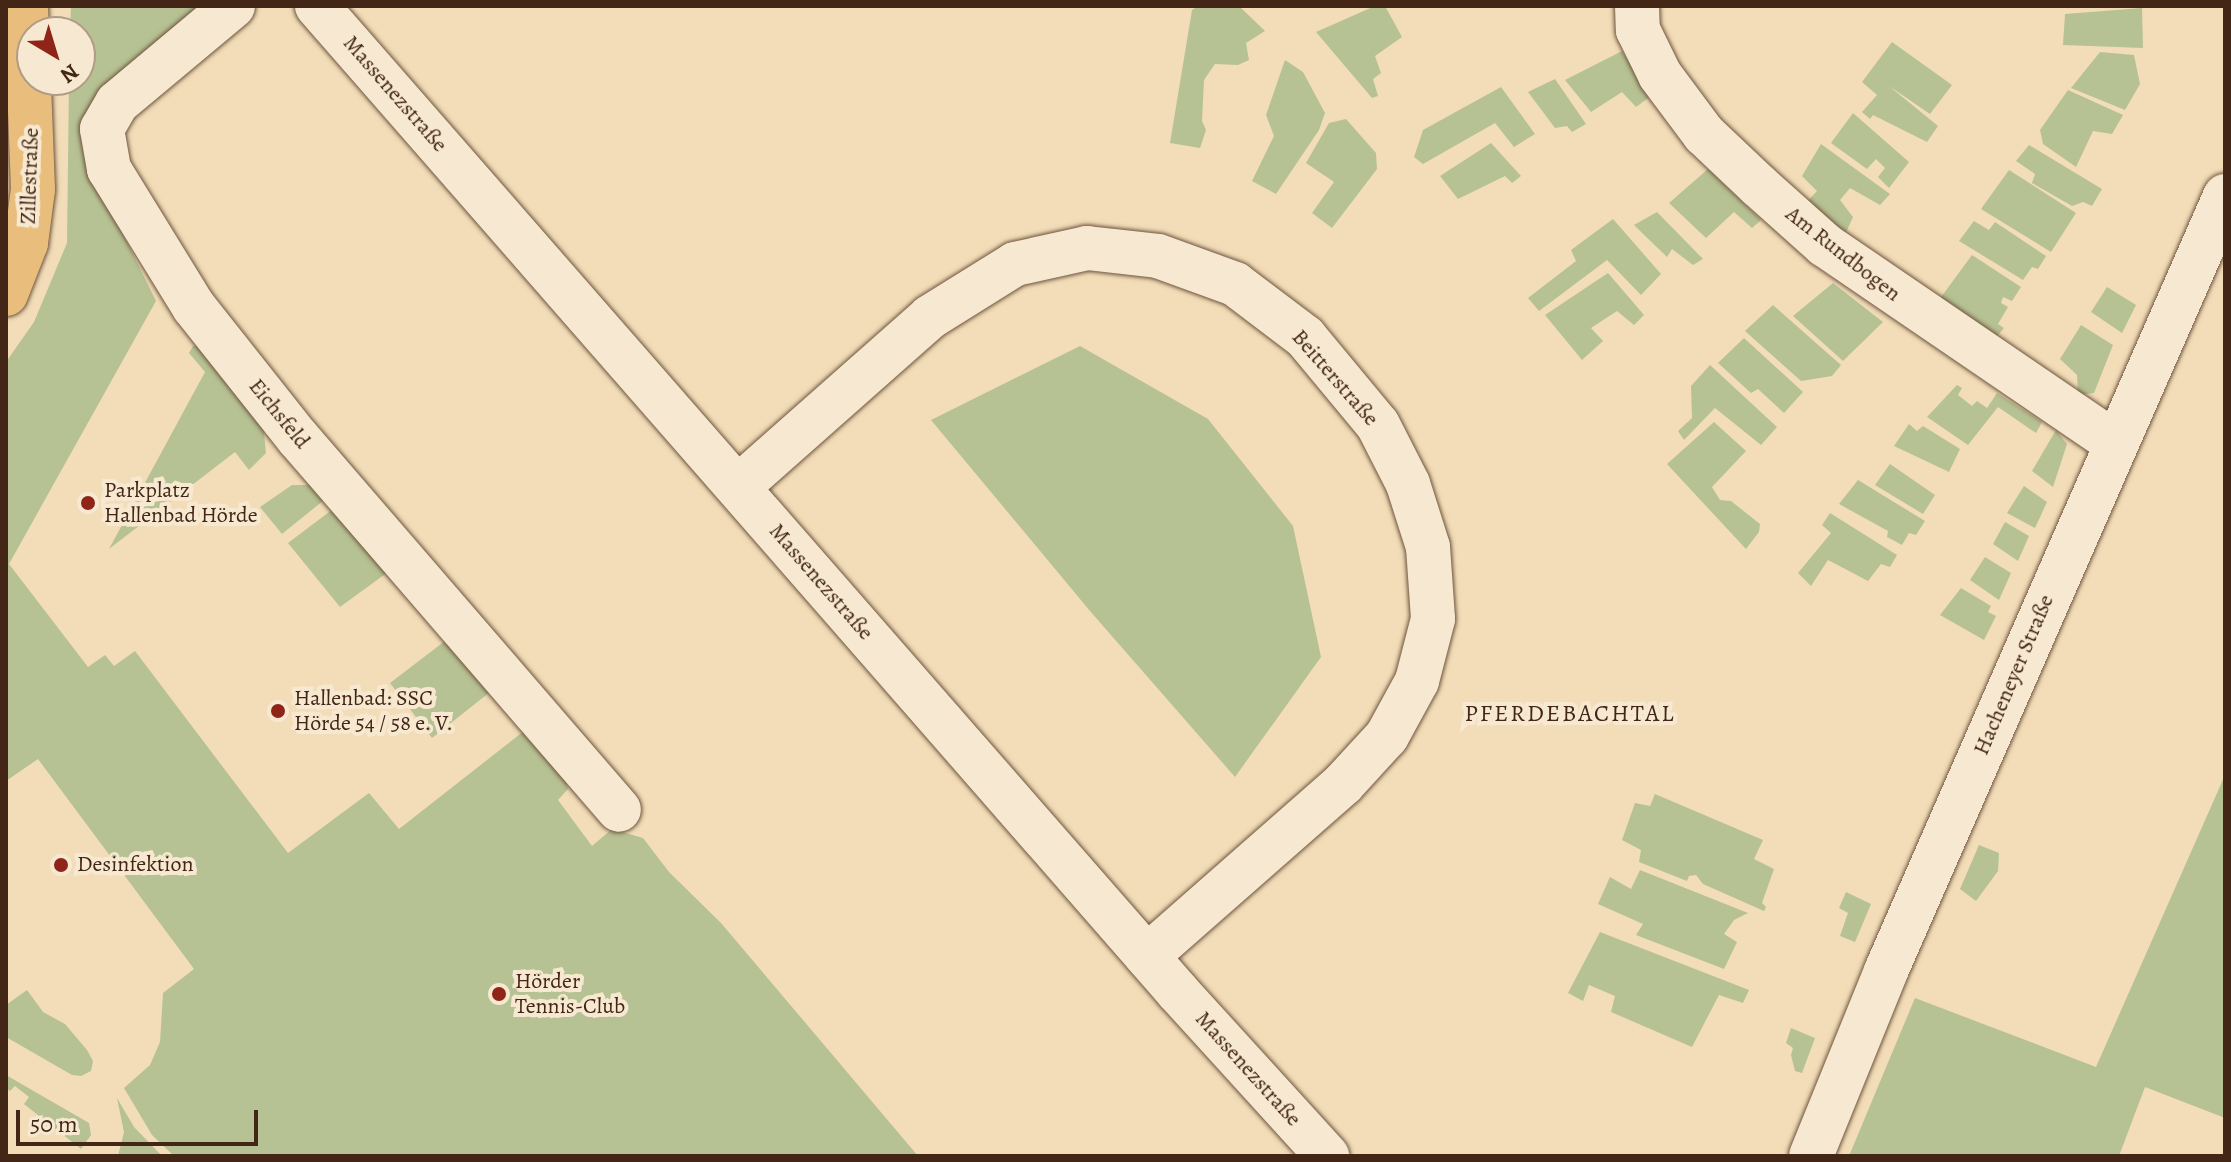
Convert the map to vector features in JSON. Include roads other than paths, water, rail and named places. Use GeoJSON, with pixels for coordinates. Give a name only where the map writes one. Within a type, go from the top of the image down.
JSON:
{"type":"FeatureCollection","features":[{"type":"Feature","properties":{"kind":"main road","name":"Zillestraße"},"geometry":{"type":"LineString","coordinates":[[6,294],[26,243],[33,189],[26,6]]}},
{"type":"Feature","properties":{"kind":"street","name":"Eichsfeld"},"geometry":{"type":"LineString","coordinates":[[233,6],[117,103],[102,129],[109,169],[194,307],[288,426],[619,810]]}},
{"type":"Feature","properties":{"kind":"street","name":"Massenezstraße"},"geometry":{"type":"LineString","coordinates":[[317,6],[1147,956],[1327,1156]]}},
{"type":"Feature","properties":{"kind":"street","name":"Am Rundbogen"},"geometry":{"type":"LineString","coordinates":[[1637,6],[1638,30],[1660,75],[1704,134],[1759,186],[1825,245],[2115,443]]}},
{"type":"Feature","properties":{"kind":"street","name":"Hacheneyer Straße"},"geometry":{"type":"LineString","coordinates":[[1811,1156],[1886,971],[2225,196]]}},
{"type":"Feature","properties":{"kind":"street","name":"Beitterstraße"},"geometry":{"type":"LineString","coordinates":[[738,487],[930,317],[1015,264],[1087,248],[1158,256],[1235,284],[1305,337],[1378,425],[1408,484],[1428,547],[1433,619],[1417,681],[1387,736],[1343,784],[1147,956]]}},
{"type":"Feature","properties":{"kind":"place","name":"Parkplatz Hallenbad Hörde"},"geometry":{"type":"Point","coordinates":[88,503]}},
{"type":"Feature","properties":{"kind":"place","name":"Hallenbad: SSC Hörde 54 / 58 e. V."},"geometry":{"type":"Point","coordinates":[278,711]}},
{"type":"Feature","properties":{"kind":"place","name":"Desinfektion"},"geometry":{"type":"Point","coordinates":[61,865]}},
{"type":"Feature","properties":{"kind":"place","name":"Hörder Tennis-Club"},"geometry":{"type":"Point","coordinates":[499,994]}},
{"type":"Feature","properties":{"kind":"district","name":"PFERDEBACHTAL"},"geometry":{"type":"Point","coordinates":[1570,714]}}]}
